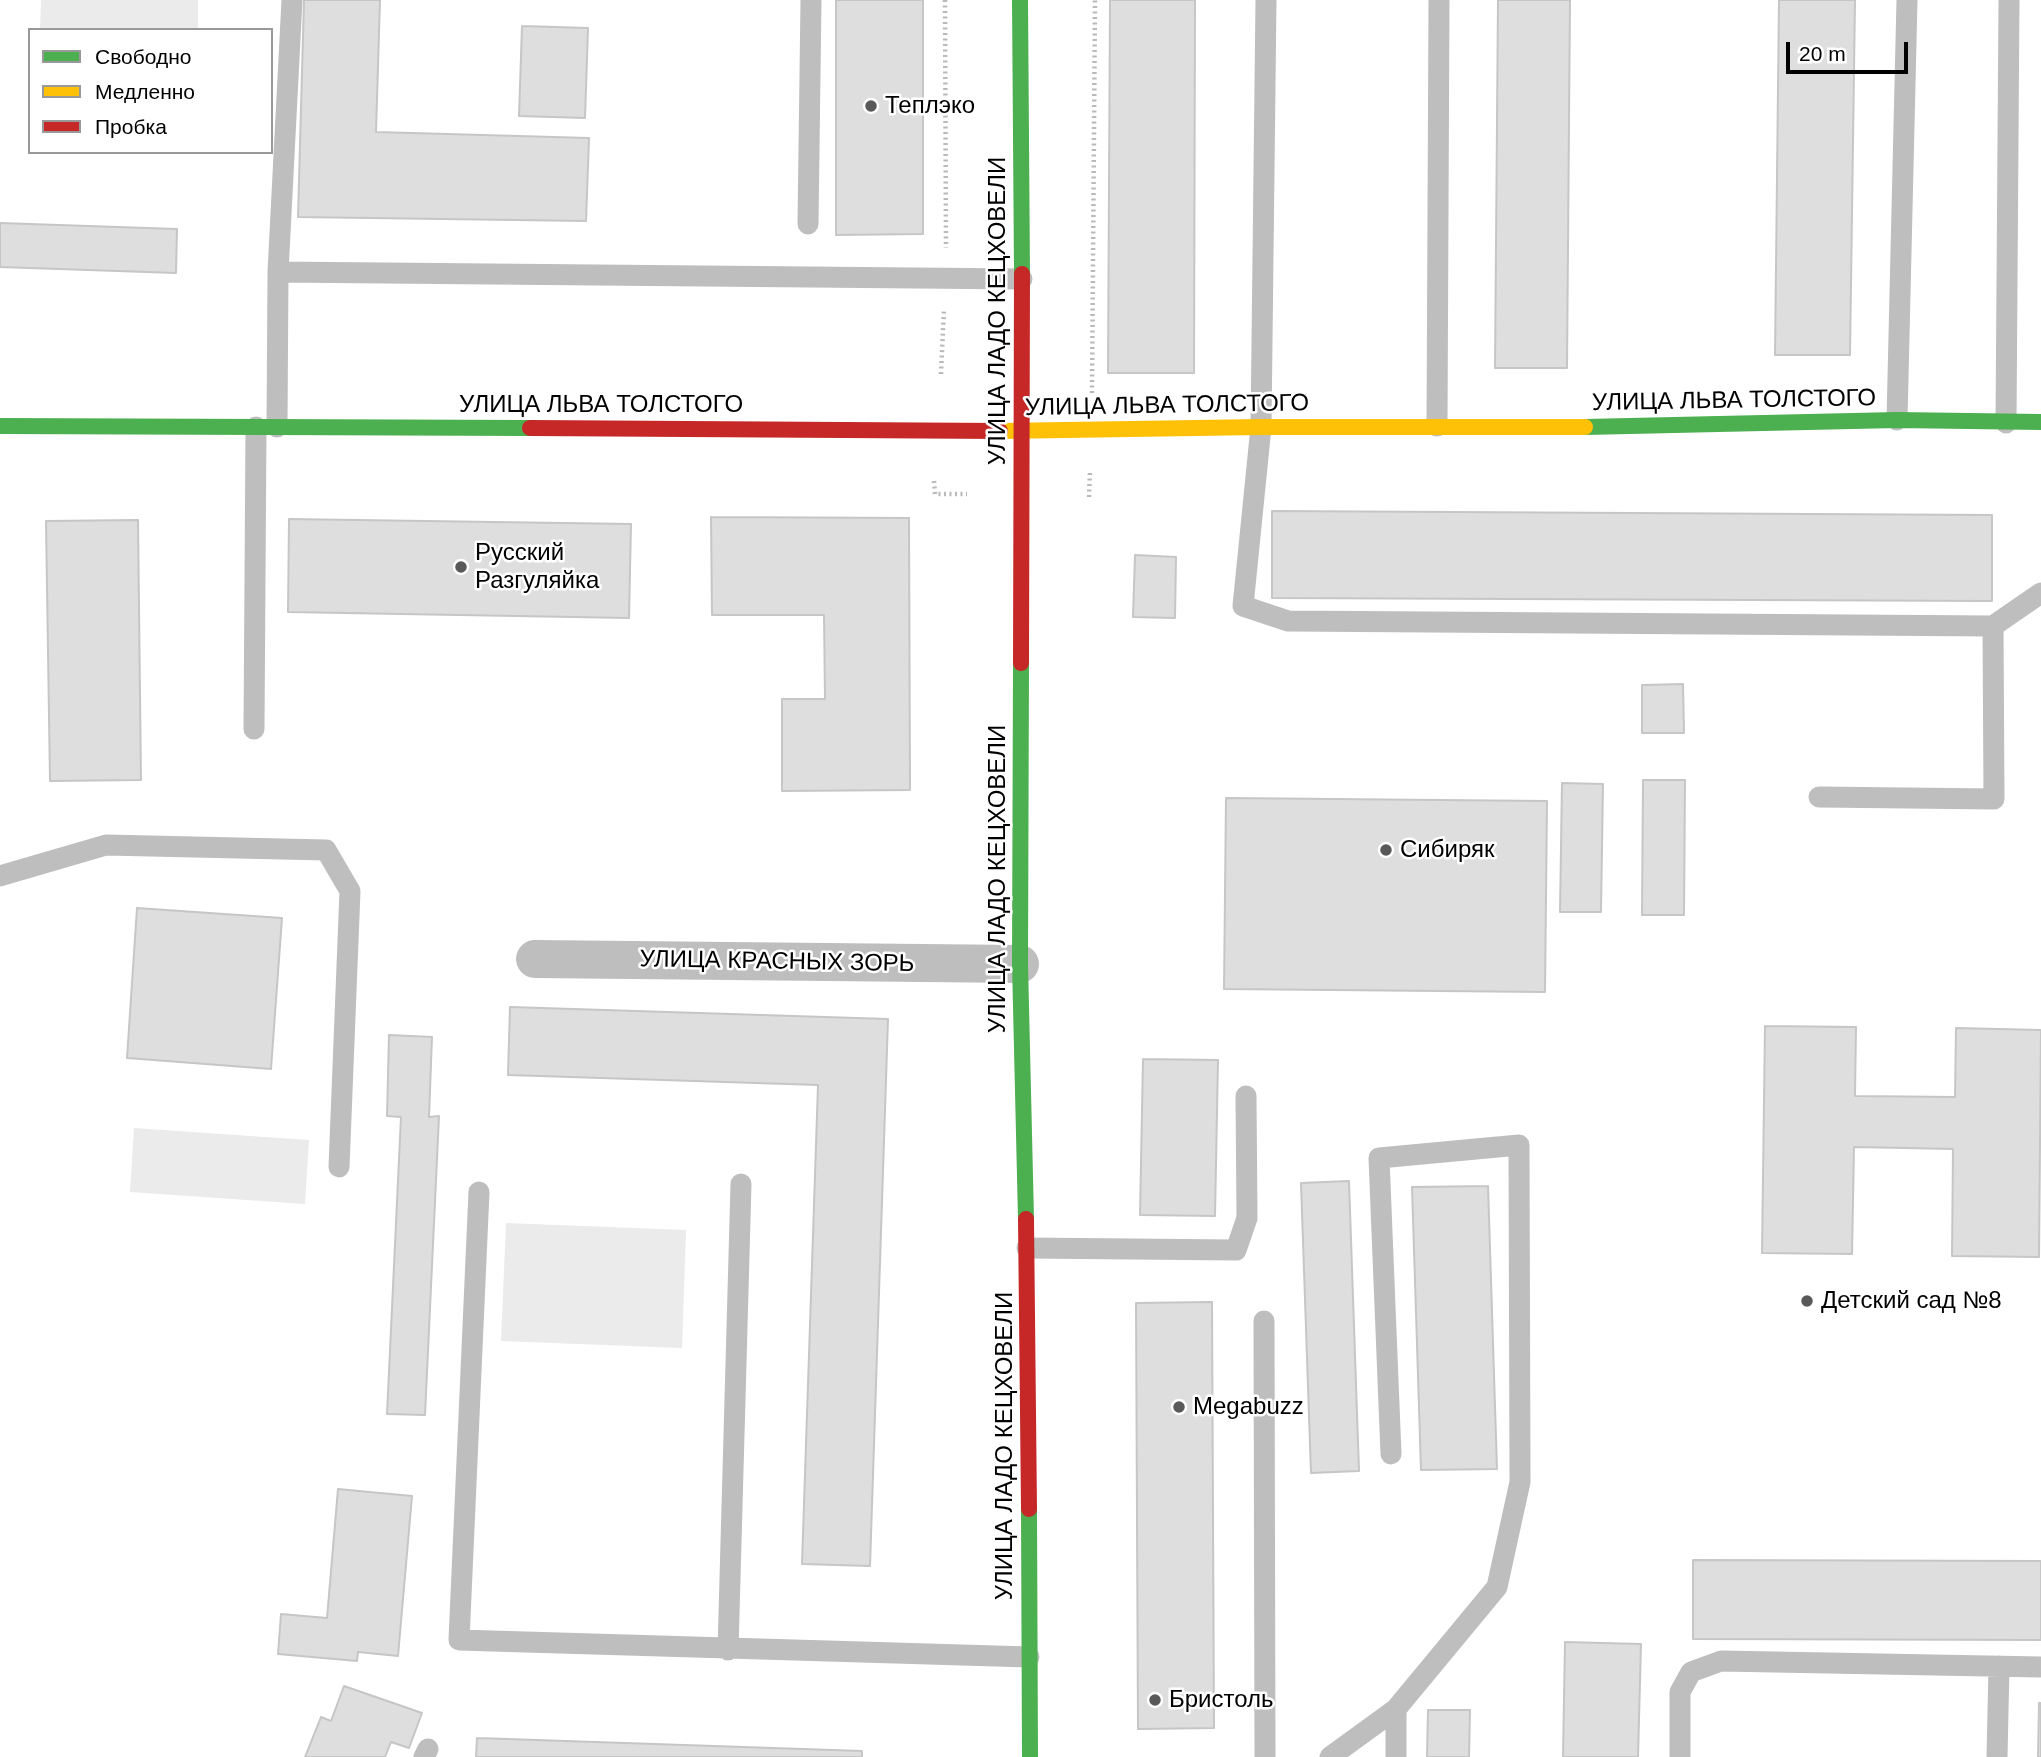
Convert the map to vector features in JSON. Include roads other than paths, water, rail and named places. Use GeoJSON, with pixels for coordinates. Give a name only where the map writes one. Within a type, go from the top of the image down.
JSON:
{"type":"FeatureCollection","features":[{"type":"Feature","properties":{"kind":"street","name":"УЛИЦА ЛАДО КЕЦХОВЕЛИ"},"geometry":{"type":"LineString","coordinates":[[1020,0],[1020,964],[1027,1248],[1030,1757]]}},
{"type":"Feature","properties":{"kind":"street","name":"УЛИЦА ЛЬВА ТОЛСТОГО"},"geometry":{"type":"LineString","coordinates":[[0,426],[1020,430],[1616,427],[1897,420],[2041,422]]}},
{"type":"Feature","properties":{"kind":"street","name":"УЛИЦА КРАСНЫХ ЗОРЬ"},"geometry":{"type":"LineString","coordinates":[[535,959],[1020,964]]}},
{"type":"Feature","properties":{"kind":"lane"},"geometry":{"type":"LineString","coordinates":[[254,729],[266,427],[278,272],[292,0]]}},
{"type":"Feature","properties":{"kind":"lane"},"geometry":{"type":"LineString","coordinates":[[808,224],[811,0]]}},
{"type":"Feature","properties":{"kind":"lane"},"geometry":{"type":"LineString","coordinates":[[1266,0],[1261,427],[1243,606],[1288,621],[1993,626],[2041,593]]}},
{"type":"Feature","properties":{"kind":"lane"},"geometry":{"type":"LineString","coordinates":[[1437,426],[1439,0]]}},
{"type":"Feature","properties":{"kind":"lane"},"geometry":{"type":"LineString","coordinates":[[1897,420],[1907,0]]}},
{"type":"Feature","properties":{"kind":"lane"},"geometry":{"type":"LineString","coordinates":[[2006,423],[2009,0]]}},
{"type":"Feature","properties":{"kind":"lane"},"geometry":{"type":"LineString","coordinates":[[278,272],[1022,279]]}},
{"type":"Feature","properties":{"kind":"lane"},"geometry":{"type":"LineString","coordinates":[[1819,797],[1994,799],[1993,626]]}},
{"type":"Feature","properties":{"kind":"lane"},"geometry":{"type":"LineString","coordinates":[[0,876],[106,845],[326,850],[350,891],[340,1167]]}},
{"type":"Feature","properties":{"kind":"lane"},"geometry":{"type":"LineString","coordinates":[[1027,1248],[1236,1250],[1247,1218],[1246,1097]]}},
{"type":"Feature","properties":{"kind":"lane"},"geometry":{"type":"LineString","coordinates":[[1330,1757],[1396,1709],[1497,1587],[1520,1482],[1518,1145],[1379,1158],[1391,1454]]}},
{"type":"Feature","properties":{"kind":"lane"},"geometry":{"type":"LineString","coordinates":[[729,1650],[741,1184]]}},
{"type":"Feature","properties":{"kind":"lane"},"geometry":{"type":"LineString","coordinates":[[479,1192],[459,1640],[1029,1657]]}},
{"type":"Feature","properties":{"kind":"lane"},"geometry":{"type":"LineString","coordinates":[[1264,1321],[1265,1757]]}},
{"type":"Feature","properties":{"kind":"lane"},"geometry":{"type":"LineString","coordinates":[[1680,1757],[1680,1692],[1691,1672],[1721,1661],[2041,1667]]}},
{"type":"Feature","properties":{"kind":"lane"},"geometry":{"type":"LineString","coordinates":[[1997,1757],[1999,1666]]}},
{"type":"Feature","properties":{"kind":"lane"},"geometry":{"type":"LineString","coordinates":[[1396,1709],[1396,1757]]}},
{"type":"Feature","properties":{"kind":"place","name":"Теплэко"},"geometry":{"type":"Point","coordinates":[871,106]}},
{"type":"Feature","properties":{"kind":"place","name":"Русский Разгуляйка"},"geometry":{"type":"Point","coordinates":[461,567]}},
{"type":"Feature","properties":{"kind":"place","name":"Сибиряк"},"geometry":{"type":"Point","coordinates":[1386,850]}},
{"type":"Feature","properties":{"kind":"place","name":"Детский сад №8"},"geometry":{"type":"Point","coordinates":[1807,1301]}},
{"type":"Feature","properties":{"kind":"place","name":"Megabuzz"},"geometry":{"type":"Point","coordinates":[1179,1407]}},
{"type":"Feature","properties":{"kind":"place","name":"Бристоль"},"geometry":{"type":"Point","coordinates":[1155,1700]}}]}
